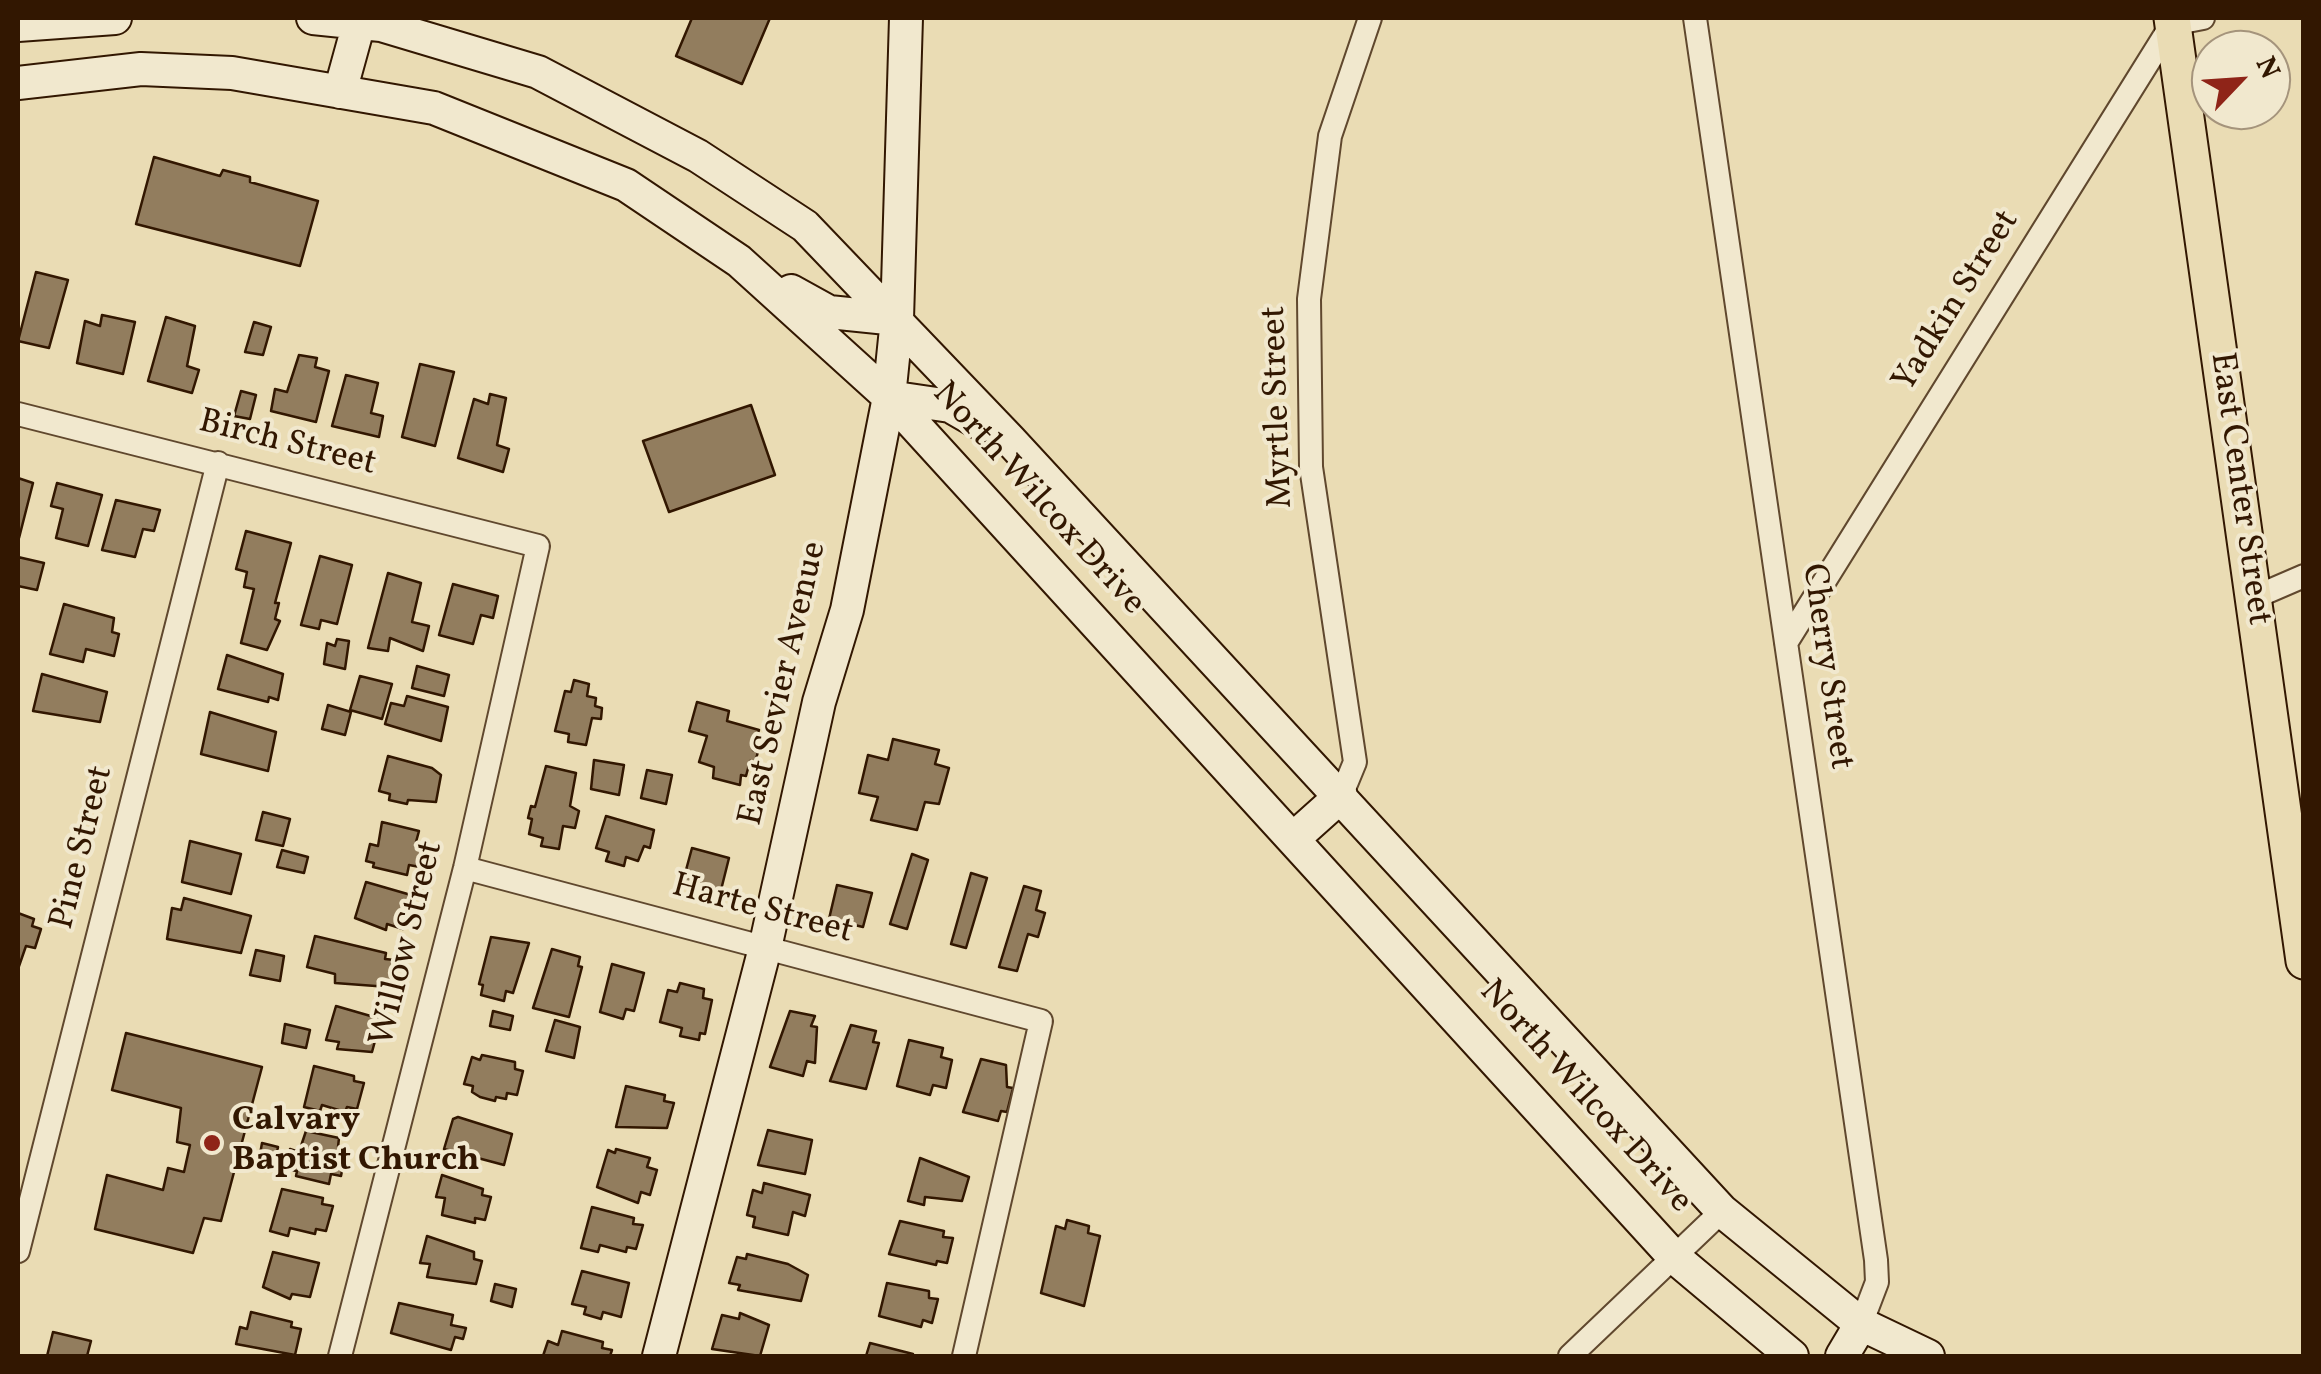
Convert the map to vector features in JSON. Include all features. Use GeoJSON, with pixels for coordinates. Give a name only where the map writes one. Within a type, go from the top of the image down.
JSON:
{"type":"FeatureCollection","features":[{"type":"Feature","properties":{"kind":"main road"},"geometry":{"type":"LineString","coordinates":[[18,25],[115,18]]}},
{"type":"Feature","properties":{"kind":"main road","name":"North Wilcox Drive"},"geometry":{"type":"LineString","coordinates":[[313,18],[359,23],[538,72],[698,156],[805,226],[1010,440],[1722,1211],[1861,1324],[1928,1356]]}},
{"type":"Feature","properties":{"kind":"main road","name":"East Sevier Avenue"},"geometry":{"type":"LineString","coordinates":[[658,1356],[765,948],[818,702],[846,610],[888,397],[897,319],[906,18]]}},
{"type":"Feature","properties":{"kind":"main road","name":"East Center Street"},"geometry":{"type":"LineString","coordinates":[[2182,20],[2253,598],[2304,961]]}},
{"type":"Feature","properties":{"kind":"main road"},"geometry":{"type":"LineString","coordinates":[[340,92],[359,23]]}},
{"type":"Feature","properties":{"kind":"main road","name":"North Wilcox Drive"},"geometry":{"type":"LineString","coordinates":[[18,83],[141,68],[232,73],[434,108],[626,184],[740,261],[888,397],[1674,1257],[1792,1356]]}},
{"type":"Feature","properties":{"kind":"main road"},"geometry":{"type":"LineString","coordinates":[[740,261],[829,312],[897,319]]}},
{"type":"Feature","properties":{"kind":"main road"},"geometry":{"type":"LineString","coordinates":[[888,397],[950,406],[1010,440]]}},
{"type":"Feature","properties":{"kind":"main road"},"geometry":{"type":"LineString","coordinates":[[1293,839],[1341,796]]}},
{"type":"Feature","properties":{"kind":"main road"},"geometry":{"type":"LineString","coordinates":[[1842,1356],[1861,1324]]}},
{"type":"Feature","properties":{"kind":"street","name":"Myrtle Street"},"geometry":{"type":"LineString","coordinates":[[1341,796],[1355,762],[1312,467],[1309,299],[1330,136],[1370,18]]}},
{"type":"Feature","properties":{"kind":"street","name":"Cherry Street"},"geometry":{"type":"LineString","coordinates":[[1695,18],[1876,1260],[1877,1282],[1861,1324]]}},
{"type":"Feature","properties":{"kind":"street","name":"Yadkin Street"},"geometry":{"type":"LineString","coordinates":[[1786,643],[2182,20]]}},
{"type":"Feature","properties":{"kind":"street","name":"Birch Street"},"geometry":{"type":"LineString","coordinates":[[18,414],[538,546]]}},
{"type":"Feature","properties":{"kind":"street","name":"Pine Street"},"geometry":{"type":"LineString","coordinates":[[18,1251],[218,463]]}},
{"type":"Feature","properties":{"kind":"street","name":"Willow Street"},"geometry":{"type":"LineString","coordinates":[[340,1356],[465,868],[538,546]]}},
{"type":"Feature","properties":{"kind":"street"},"geometry":{"type":"LineString","coordinates":[[2253,598],[2304,576]]}},
{"type":"Feature","properties":{"kind":"street","name":"Harte Street"},"geometry":{"type":"LineString","coordinates":[[465,868],[1041,1021],[964,1356]]}},
{"type":"Feature","properties":{"kind":"street"},"geometry":{"type":"LineString","coordinates":[[1570,1356],[1722,1211]]}},
{"type":"Feature","properties":{"kind":"building"},"geometry":{"type":"Polygon","coordinates":[[[692,18],[770,18],[742,84],[676,56],[692,18]]]}},
{"type":"Feature","properties":{"kind":"building"},"geometry":{"type":"Polygon","coordinates":[[[154,157],[220,176],[223,170],[250,177],[250,182],[318,201],[300,266],[136,224],[154,157]]]}},
{"type":"Feature","properties":{"kind":"building"},"geometry":{"type":"Polygon","coordinates":[[[36,272],[68,280],[49,348],[18,341],[36,272]]]}},
{"type":"Feature","properties":{"kind":"building"},"geometry":{"type":"Polygon","coordinates":[[[102,315],[135,322],[123,374],[77,363],[85,321],[100,326],[102,315]]]}},
{"type":"Feature","properties":{"kind":"building"},"geometry":{"type":"Polygon","coordinates":[[[166,317],[195,326],[187,366],[199,370],[192,393],[148,381],[166,317]]]}},
{"type":"Feature","properties":{"kind":"building"},"geometry":{"type":"Polygon","coordinates":[[[254,322],[271,327],[263,355],[245,352],[254,322]]]}},
{"type":"Feature","properties":{"kind":"building"},"geometry":{"type":"Polygon","coordinates":[[[299,355],[317,358],[315,367],[329,371],[316,422],[271,411],[275,389],[287,392],[299,355]]]}},
{"type":"Feature","properties":{"kind":"building"},"geometry":{"type":"Polygon","coordinates":[[[420,364],[454,372],[435,446],[402,437],[420,364]]]}},
{"type":"Feature","properties":{"kind":"building"},"geometry":{"type":"Polygon","coordinates":[[[346,375],[378,383],[371,413],[383,416],[379,437],[332,426],[346,375]]]}},
{"type":"Feature","properties":{"kind":"building"},"geometry":{"type":"Polygon","coordinates":[[[241,391],[256,395],[250,419],[234,416],[241,391]]]}},
{"type":"Feature","properties":{"kind":"building"},"geometry":{"type":"Polygon","coordinates":[[[490,394],[506,398],[497,445],[509,449],[503,472],[458,458],[474,399],[488,404],[490,394]]]}},
{"type":"Feature","properties":{"kind":"building"},"geometry":{"type":"Polygon","coordinates":[[[751,405],[775,475],[669,512],[643,441],[751,405]]]}},
{"type":"Feature","properties":{"kind":"building"},"geometry":{"type":"Polygon","coordinates":[[[18,478],[33,483],[19,538],[18,538],[18,478]]]}},
{"type":"Feature","properties":{"kind":"building"},"geometry":{"type":"Polygon","coordinates":[[[57,483],[102,495],[88,546],[56,538],[63,509],[51,506],[57,483]]]}},
{"type":"Feature","properties":{"kind":"building"},"geometry":{"type":"Polygon","coordinates":[[[116,500],[160,510],[154,531],[143,529],[135,557],[102,550],[116,500]]]}},
{"type":"Feature","properties":{"kind":"building"},"geometry":{"type":"Polygon","coordinates":[[[246,531],[291,543],[275,603],[279,603],[275,619],[280,621],[267,650],[241,643],[254,589],[244,587],[247,572],[236,569],[246,531]]]}},
{"type":"Feature","properties":{"kind":"building"},"geometry":{"type":"Polygon","coordinates":[[[320,556],[352,565],[337,624],[321,620],[319,629],[301,625],[320,556]]]}},
{"type":"Feature","properties":{"kind":"building"},"geometry":{"type":"Polygon","coordinates":[[[18,557],[44,563],[37,590],[18,586],[18,557]]]}},
{"type":"Feature","properties":{"kind":"building"},"geometry":{"type":"Polygon","coordinates":[[[388,573],[421,583],[412,622],[429,626],[423,651],[390,638],[388,651],[368,648],[388,573]]]}},
{"type":"Feature","properties":{"kind":"building"},"geometry":{"type":"Polygon","coordinates":[[[453,584],[498,596],[493,618],[481,615],[473,644],[439,635],[453,584]]]}},
{"type":"Feature","properties":{"kind":"building"},"geometry":{"type":"Polygon","coordinates":[[[64,604],[114,618],[112,632],[119,634],[114,656],[86,649],[83,662],[50,654],[64,604]]]}},
{"type":"Feature","properties":{"kind":"building"},"geometry":{"type":"Polygon","coordinates":[[[337,639],[349,641],[345,669],[324,664],[327,643],[335,646],[337,639]]]}},
{"type":"Feature","properties":{"kind":"building"},"geometry":{"type":"Polygon","coordinates":[[[227,655],[283,674],[278,700],[269,697],[268,702],[218,689],[227,655]]]}},
{"type":"Feature","properties":{"kind":"building"},"geometry":{"type":"Polygon","coordinates":[[[417,666],[449,675],[444,696],[412,688],[417,666]]]}},
{"type":"Feature","properties":{"kind":"building"},"geometry":{"type":"Polygon","coordinates":[[[42,674],[107,692],[100,722],[33,711],[42,674]]]}},
{"type":"Feature","properties":{"kind":"building"},"geometry":{"type":"Polygon","coordinates":[[[360,676],[392,684],[382,719],[350,710],[360,676]]]}},
{"type":"Feature","properties":{"kind":"building"},"geometry":{"type":"Polygon","coordinates":[[[574,680],[589,684],[587,696],[596,698],[595,706],[602,708],[601,719],[592,718],[586,745],[568,742],[569,734],[555,731],[565,691],[571,692],[574,680]]]}},
{"type":"Feature","properties":{"kind":"building"},"geometry":{"type":"Polygon","coordinates":[[[407,696],[448,707],[441,741],[385,724],[391,703],[404,706],[407,696]]]}},
{"type":"Feature","properties":{"kind":"building"},"geometry":{"type":"Polygon","coordinates":[[[697,702],[729,711],[727,721],[759,730],[753,750],[758,752],[755,762],[750,761],[740,785],[713,778],[714,767],[699,762],[707,736],[689,731],[697,702]]]}},
{"type":"Feature","properties":{"kind":"building"},"geometry":{"type":"Polygon","coordinates":[[[328,705],[351,712],[345,735],[322,729],[328,705]]]}},
{"type":"Feature","properties":{"kind":"building"},"geometry":{"type":"Polygon","coordinates":[[[210,712],[276,732],[268,771],[201,754],[210,712]]]}},
{"type":"Feature","properties":{"kind":"building"},"geometry":{"type":"Polygon","coordinates":[[[893,739],[939,750],[935,764],[949,768],[939,804],[925,802],[917,830],[871,820],[878,797],[859,793],[868,755],[888,760],[893,739]]]}},
{"type":"Feature","properties":{"kind":"building"},"geometry":{"type":"Polygon","coordinates":[[[388,756],[432,768],[441,775],[436,802],[408,800],[407,804],[389,800],[390,794],[379,791],[388,756]]]}},
{"type":"Feature","properties":{"kind":"building"},"geometry":{"type":"Polygon","coordinates":[[[594,760],[624,765],[619,795],[591,789],[594,760]]]}},
{"type":"Feature","properties":{"kind":"building"},"geometry":{"type":"Polygon","coordinates":[[[546,766],[576,773],[570,806],[579,811],[575,828],[563,826],[559,849],[541,846],[543,838],[529,834],[531,806],[535,807],[546,766]]]}},
{"type":"Feature","properties":{"kind":"building"},"geometry":{"type":"Polygon","coordinates":[[[647,770],[672,775],[666,804],[641,798],[647,770]]]}},
{"type":"Feature","properties":{"kind":"building"},"geometry":{"type":"Polygon","coordinates":[[[263,812],[290,819],[283,846],[256,840],[263,812]]]}},
{"type":"Feature","properties":{"kind":"building"},"geometry":{"type":"Polygon","coordinates":[[[606,816],[654,830],[650,848],[644,846],[638,861],[626,857],[624,866],[606,861],[609,852],[596,848],[606,816]]]}},
{"type":"Feature","properties":{"kind":"building"},"geometry":{"type":"Polygon","coordinates":[[[382,822],[419,831],[416,842],[425,843],[420,867],[409,865],[407,875],[373,867],[374,863],[366,861],[370,844],[378,846],[382,822]]]}},
{"type":"Feature","properties":{"kind":"building"},"geometry":{"type":"Polygon","coordinates":[[[190,841],[241,854],[231,894],[182,882],[190,841]]]}},
{"type":"Feature","properties":{"kind":"building"},"geometry":{"type":"Polygon","coordinates":[[[692,848],[729,858],[721,890],[683,881],[692,848]]]}},
{"type":"Feature","properties":{"kind":"building"},"geometry":{"type":"Polygon","coordinates":[[[282,850],[308,857],[304,873],[277,867],[282,850]]]}},
{"type":"Feature","properties":{"kind":"building"},"geometry":{"type":"Polygon","coordinates":[[[912,854],[928,860],[907,929],[890,924],[912,854]]]}},
{"type":"Feature","properties":{"kind":"building"},"geometry":{"type":"Polygon","coordinates":[[[971,873],[987,878],[966,948],[951,944],[971,873]]]}},
{"type":"Feature","properties":{"kind":"building"},"geometry":{"type":"Polygon","coordinates":[[[366,882],[411,895],[403,929],[387,924],[386,930],[355,918],[366,882]]]}},
{"type":"Feature","properties":{"kind":"building"},"geometry":{"type":"Polygon","coordinates":[[[837,885],[872,893],[863,927],[829,919],[837,885]]]}},
{"type":"Feature","properties":{"kind":"building"},"geometry":{"type":"Polygon","coordinates":[[[1024,886],[1041,891],[1036,910],[1045,913],[1038,937],[1028,934],[1017,971],[999,967],[1024,886]]]}},
{"type":"Feature","properties":{"kind":"building"},"geometry":{"type":"Polygon","coordinates":[[[184,898],[251,916],[241,953],[167,939],[172,908],[181,910],[184,898]]]}},
{"type":"Feature","properties":{"kind":"building"},"geometry":{"type":"Polygon","coordinates":[[[18,913],[34,919],[32,926],[41,929],[35,948],[26,946],[18,969],[18,913]]]}},
{"type":"Feature","properties":{"kind":"building"},"geometry":{"type":"Polygon","coordinates":[[[315,936],[386,953],[385,959],[395,960],[389,987],[335,983],[335,974],[307,967],[315,936]]]}},
{"type":"Feature","properties":{"kind":"building"},"geometry":{"type":"Polygon","coordinates":[[[491,937],[529,943],[513,993],[506,991],[504,1001],[481,995],[483,985],[479,984],[491,937]]]}},
{"type":"Feature","properties":{"kind":"building"},"geometry":{"type":"Polygon","coordinates":[[[552,949],[580,957],[578,966],[582,967],[569,1017],[533,1008],[552,949]]]}},
{"type":"Feature","properties":{"kind":"building"},"geometry":{"type":"Polygon","coordinates":[[[256,950],[284,956],[280,981],[250,975],[256,950]]]}},
{"type":"Feature","properties":{"kind":"building"},"geometry":{"type":"Polygon","coordinates":[[[612,964],[644,973],[634,1011],[626,1009],[623,1019],[600,1012],[612,964]]]}},
{"type":"Feature","properties":{"kind":"building"},"geometry":{"type":"Polygon","coordinates":[[[680,983],[704,989],[703,998],[712,1000],[705,1034],[700,1033],[699,1040],[680,1036],[682,1028],[660,1022],[668,990],[677,992],[680,983]]]}},
{"type":"Feature","properties":{"kind":"building"},"geometry":{"type":"Polygon","coordinates":[[[336,1006],[381,1019],[372,1052],[337,1049],[339,1042],[326,1040],[336,1006]]]}},
{"type":"Feature","properties":{"kind":"building"},"geometry":{"type":"Polygon","coordinates":[[[493,1011],[513,1016],[510,1030],[490,1026],[493,1011]]]}},
{"type":"Feature","properties":{"kind":"building"},"geometry":{"type":"Polygon","coordinates":[[[790,1011],[815,1016],[811,1026],[817,1027],[815,1063],[807,1061],[803,1076],[770,1067],[790,1011]]]}},
{"type":"Feature","properties":{"kind":"building"},"geometry":{"type":"Polygon","coordinates":[[[555,1020],[580,1027],[574,1058],[546,1051],[555,1020]]]}},
{"type":"Feature","properties":{"kind":"building"},"geometry":{"type":"Polygon","coordinates":[[[285,1024],[310,1030],[306,1048],[282,1043],[285,1024]]]}},
{"type":"Feature","properties":{"kind":"building"},"geometry":{"type":"Polygon","coordinates":[[[851,1025],[876,1031],[873,1042],[879,1043],[866,1089],[830,1081],[851,1025]]]}},
{"type":"Feature","properties":{"kind":"building","name":"Calvary Baptist Church"},"geometry":{"type":"Polygon","coordinates":[[[126,1033],[262,1067],[221,1221],[204,1218],[193,1253],[95,1229],[107,1175],[163,1190],[168,1168],[184,1172],[190,1145],[177,1142],[181,1108],[112,1090],[126,1033]]]}},
{"type":"Feature","properties":{"kind":"building"},"geometry":{"type":"Polygon","coordinates":[[[909,1040],[943,1048],[941,1057],[952,1060],[946,1088],[933,1085],[930,1095],[897,1086],[909,1040]]]}},
{"type":"Feature","properties":{"kind":"building"},"geometry":{"type":"Polygon","coordinates":[[[482,1055],[515,1062],[515,1069],[523,1071],[517,1095],[507,1093],[506,1099],[496,1097],[495,1101],[480,1097],[472,1092],[473,1086],[464,1084],[472,1057],[480,1060],[482,1055]]]}},
{"type":"Feature","properties":{"kind":"building"},"geometry":{"type":"Polygon","coordinates":[[[981,1059],[1006,1065],[1007,1087],[1013,1088],[1007,1112],[1001,1111],[998,1121],[963,1112],[981,1059]]]}},
{"type":"Feature","properties":{"kind":"building"},"geometry":{"type":"Polygon","coordinates":[[[314,1066],[354,1076],[354,1081],[364,1083],[357,1109],[347,1107],[345,1112],[322,1105],[320,1111],[304,1107],[314,1066]]]}},
{"type":"Feature","properties":{"kind":"building"},"geometry":{"type":"Polygon","coordinates":[[[626,1086],[665,1095],[664,1101],[674,1103],[667,1128],[616,1127],[626,1086]]]}},
{"type":"Feature","properties":{"kind":"building"},"geometry":{"type":"Polygon","coordinates":[[[458,1117],[512,1134],[504,1165],[444,1149],[453,1119],[458,1117]]]}},
{"type":"Feature","properties":{"kind":"building"},"geometry":{"type":"Polygon","coordinates":[[[768,1130],[812,1140],[805,1174],[758,1165],[768,1130]]]}},
{"type":"Feature","properties":{"kind":"building"},"geometry":{"type":"Polygon","coordinates":[[[306,1131],[339,1138],[338,1147],[346,1150],[341,1176],[331,1174],[329,1184],[296,1176],[297,1171],[285,1169],[290,1149],[299,1152],[306,1131]]]}},
{"type":"Feature","properties":{"kind":"building"},"geometry":{"type":"Polygon","coordinates":[[[262,1143],[278,1147],[275,1163],[259,1160],[262,1143]]]}},
{"type":"Feature","properties":{"kind":"building"},"geometry":{"type":"Polygon","coordinates":[[[616,1149],[650,1158],[647,1167],[657,1170],[650,1195],[641,1192],[638,1203],[597,1187],[608,1150],[615,1153],[616,1149]]]}},
{"type":"Feature","properties":{"kind":"building"},"geometry":{"type":"Polygon","coordinates":[[[920,1158],[969,1177],[962,1201],[925,1197],[924,1205],[908,1201],[920,1158]]]}},
{"type":"Feature","properties":{"kind":"building"},"geometry":{"type":"Polygon","coordinates":[[[442,1175],[483,1189],[482,1195],[491,1197],[485,1220],[475,1218],[475,1223],[442,1215],[445,1198],[436,1197],[442,1175]]]}},
{"type":"Feature","properties":{"kind":"building"},"geometry":{"type":"Polygon","coordinates":[[[764,1183],[810,1195],[805,1216],[793,1212],[788,1235],[753,1227],[755,1217],[747,1215],[753,1190],[762,1193],[764,1183]]]}},
{"type":"Feature","properties":{"kind":"building"},"geometry":{"type":"Polygon","coordinates":[[[282,1189],[323,1198],[322,1204],[333,1206],[326,1231],[316,1229],[315,1234],[290,1228],[288,1236],[270,1231],[282,1189]]]}},
{"type":"Feature","properties":{"kind":"building"},"geometry":{"type":"Polygon","coordinates":[[[592,1207],[634,1218],[633,1224],[643,1225],[636,1249],[627,1247],[626,1252],[600,1245],[598,1252],[581,1248],[592,1207]]]}},
{"type":"Feature","properties":{"kind":"building"},"geometry":{"type":"Polygon","coordinates":[[[1067,1220],[1089,1226],[1088,1233],[1100,1236],[1084,1306],[1041,1293],[1056,1226],[1065,1229],[1067,1220]]]}},
{"type":"Feature","properties":{"kind":"building"},"geometry":{"type":"Polygon","coordinates":[[[900,1221],[944,1231],[943,1237],[953,1238],[947,1263],[937,1261],[936,1265],[889,1254],[900,1221]]]}},
{"type":"Feature","properties":{"kind":"building"},"geometry":{"type":"Polygon","coordinates":[[[427,1236],[474,1252],[474,1259],[482,1261],[476,1284],[427,1277],[430,1264],[420,1263],[427,1236]]]}},
{"type":"Feature","properties":{"kind":"building"},"geometry":{"type":"Polygon","coordinates":[[[273,1252],[319,1263],[310,1297],[292,1294],[290,1299],[263,1287],[273,1252]]]}},
{"type":"Feature","properties":{"kind":"building"},"geometry":{"type":"Polygon","coordinates":[[[747,1254],[788,1264],[808,1275],[801,1301],[738,1290],[740,1285],[729,1283],[737,1257],[746,1259],[747,1254]]]}},
{"type":"Feature","properties":{"kind":"building"},"geometry":{"type":"Polygon","coordinates":[[[582,1271],[629,1283],[621,1317],[603,1312],[601,1319],[584,1314],[586,1307],[572,1304],[582,1271]]]}},
{"type":"Feature","properties":{"kind":"building"},"geometry":{"type":"Polygon","coordinates":[[[887,1283],[929,1291],[929,1298],[938,1299],[932,1323],[923,1320],[921,1327],[879,1316],[887,1283]]]}},
{"type":"Feature","properties":{"kind":"building"},"geometry":{"type":"Polygon","coordinates":[[[495,1284],[516,1289],[512,1307],[491,1301],[495,1284]]]}},
{"type":"Feature","properties":{"kind":"building"},"geometry":{"type":"Polygon","coordinates":[[[399,1303],[453,1315],[451,1325],[466,1328],[463,1339],[455,1337],[451,1350],[391,1333],[399,1303]]]}},
{"type":"Feature","properties":{"kind":"building"},"geometry":{"type":"Polygon","coordinates":[[[251,1312],[292,1322],[291,1327],[301,1329],[295,1355],[236,1344],[240,1327],[247,1329],[251,1312]]]}},
{"type":"Feature","properties":{"kind":"building"},"geometry":{"type":"Polygon","coordinates":[[[740,1313],[769,1325],[760,1356],[712,1349],[722,1315],[739,1319],[740,1313]]]}},
{"type":"Feature","properties":{"kind":"building"},"geometry":{"type":"Polygon","coordinates":[[[562,1331],[603,1342],[602,1348],[612,1350],[610,1356],[543,1356],[548,1341],[558,1345],[562,1331]]]}},
{"type":"Feature","properties":{"kind":"building"},"geometry":{"type":"Polygon","coordinates":[[[53,1332],[91,1341],[87,1356],[47,1356],[53,1332]]]}},
{"type":"Feature","properties":{"kind":"building"},"geometry":{"type":"Polygon","coordinates":[[[870,1343],[913,1354],[913,1356],[866,1356],[870,1343]]]}},
{"type":"Feature","properties":{"kind":"place","name":"Calvary Baptist Church"},"geometry":{"type":"Point","coordinates":[212,1143]}}]}
